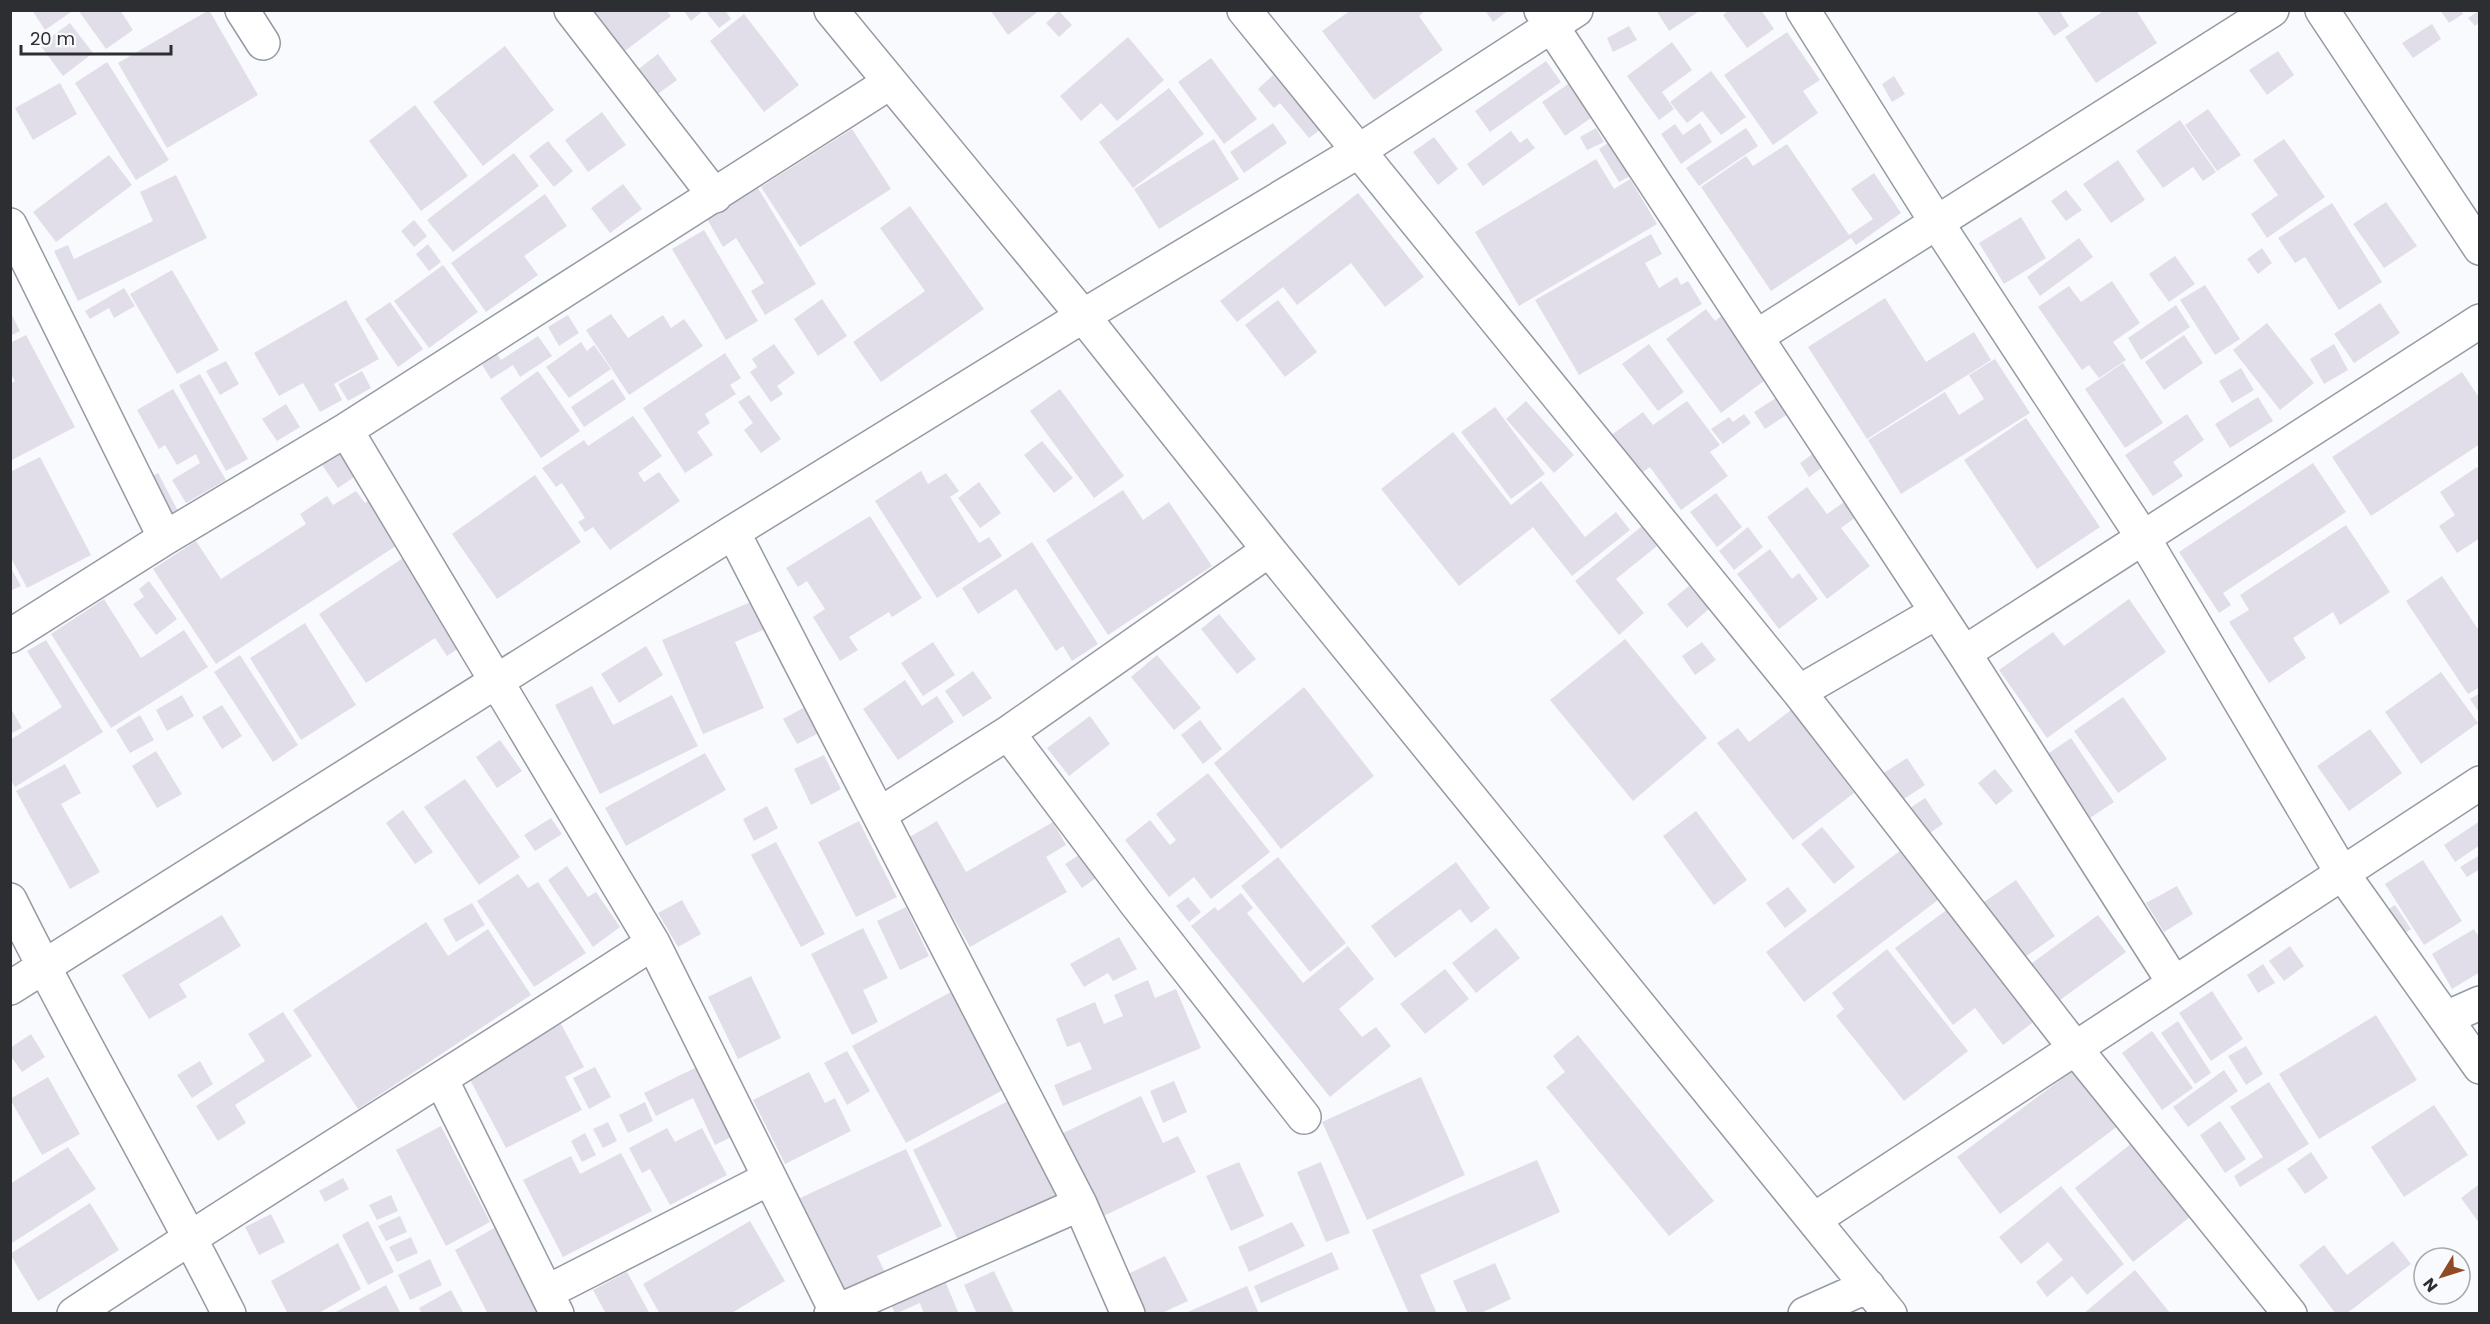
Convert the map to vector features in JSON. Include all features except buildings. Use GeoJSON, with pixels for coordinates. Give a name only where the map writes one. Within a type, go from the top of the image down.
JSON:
{"type":"FeatureCollection","features":[{"type":"Feature","properties":{"kind":"street"},"geometry":{"type":"LineString","coordinates":[[242,10],[262,43]]}},
{"type":"Feature","properties":{"kind":"street"},"geometry":{"type":"LineString","coordinates":[[571,10],[715,196]]}},
{"type":"Feature","properties":{"kind":"street"},"geometry":{"type":"LineString","coordinates":[[831,10],[1083,316],[1269,550],[1890,1314]]}},
{"type":"Feature","properties":{"kind":"street"},"geometry":{"type":"LineString","coordinates":[[1244,10],[1357,152],[1799,692],[2075,1048],[2290,1314]]}},
{"type":"Feature","properties":{"kind":"street"},"geometry":{"type":"LineString","coordinates":[[1803,10],[1937,223],[2144,539],[2342,873],[2480,1067]]}},
{"type":"Feature","properties":{"kind":"street"},"geometry":{"type":"LineString","coordinates":[[1756,337],[2272,10]]}},
{"type":"Feature","properties":{"kind":"street"},"geometry":{"type":"LineString","coordinates":[[2322,10],[2480,248]]}},
{"type":"Feature","properties":{"kind":"street"},"geometry":{"type":"LineString","coordinates":[[10,988],[734,532],[1083,316],[1357,152],[1556,16],[1756,337],[1964,653],[2174,983]]}},
{"type":"Feature","properties":{"kind":"street"},"geometry":{"type":"LineString","coordinates":[[10,636],[165,538],[346,430],[889,83]]}},
{"type":"Feature","properties":{"kind":"street"},"geometry":{"type":"LineString","coordinates":[[10,225],[165,538]]}},
{"type":"Feature","properties":{"kind":"street"},"geometry":{"type":"LineString","coordinates":[[1964,653],[2480,321]]}},
{"type":"Feature","properties":{"kind":"street"},"geometry":{"type":"LineString","coordinates":[[346,430],[499,682],[653,943],[833,1312],[1080,1204]]}},
{"type":"Feature","properties":{"kind":"street"},"geometry":{"type":"LineString","coordinates":[[734,532],[1080,1204],[1128,1314]]}},
{"type":"Feature","properties":{"kind":"street"},"geometry":{"type":"LineString","coordinates":[[880,814],[1008,733],[1269,550]]}},
{"type":"Feature","properties":{"kind":"street"},"geometry":{"type":"LineString","coordinates":[[1799,692],[1937,612]]}},
{"type":"Feature","properties":{"kind":"street"},"geometry":{"type":"LineString","coordinates":[[1008,733],[1135,902],[1304,1117]]}},
{"type":"Feature","properties":{"kind":"street"},"geometry":{"type":"LineString","coordinates":[[1815,1219],[2480,783]]}},
{"type":"Feature","properties":{"kind":"street"},"geometry":{"type":"LineString","coordinates":[[10,900],[229,1314]]}},
{"type":"Feature","properties":{"kind":"street"},"geometry":{"type":"LineString","coordinates":[[74,1314],[190,1237],[442,1081],[653,943]]}},
{"type":"Feature","properties":{"kind":"street"},"geometry":{"type":"LineString","coordinates":[[2446,1018],[2480,1003]]}},
{"type":"Feature","properties":{"kind":"street"},"geometry":{"type":"LineString","coordinates":[[442,1081],[552,1303],[768,1179]]}},
{"type":"Feature","properties":{"kind":"street"},"geometry":{"type":"LineString","coordinates":[[1805,1314],[1868,1286]]}}]}
